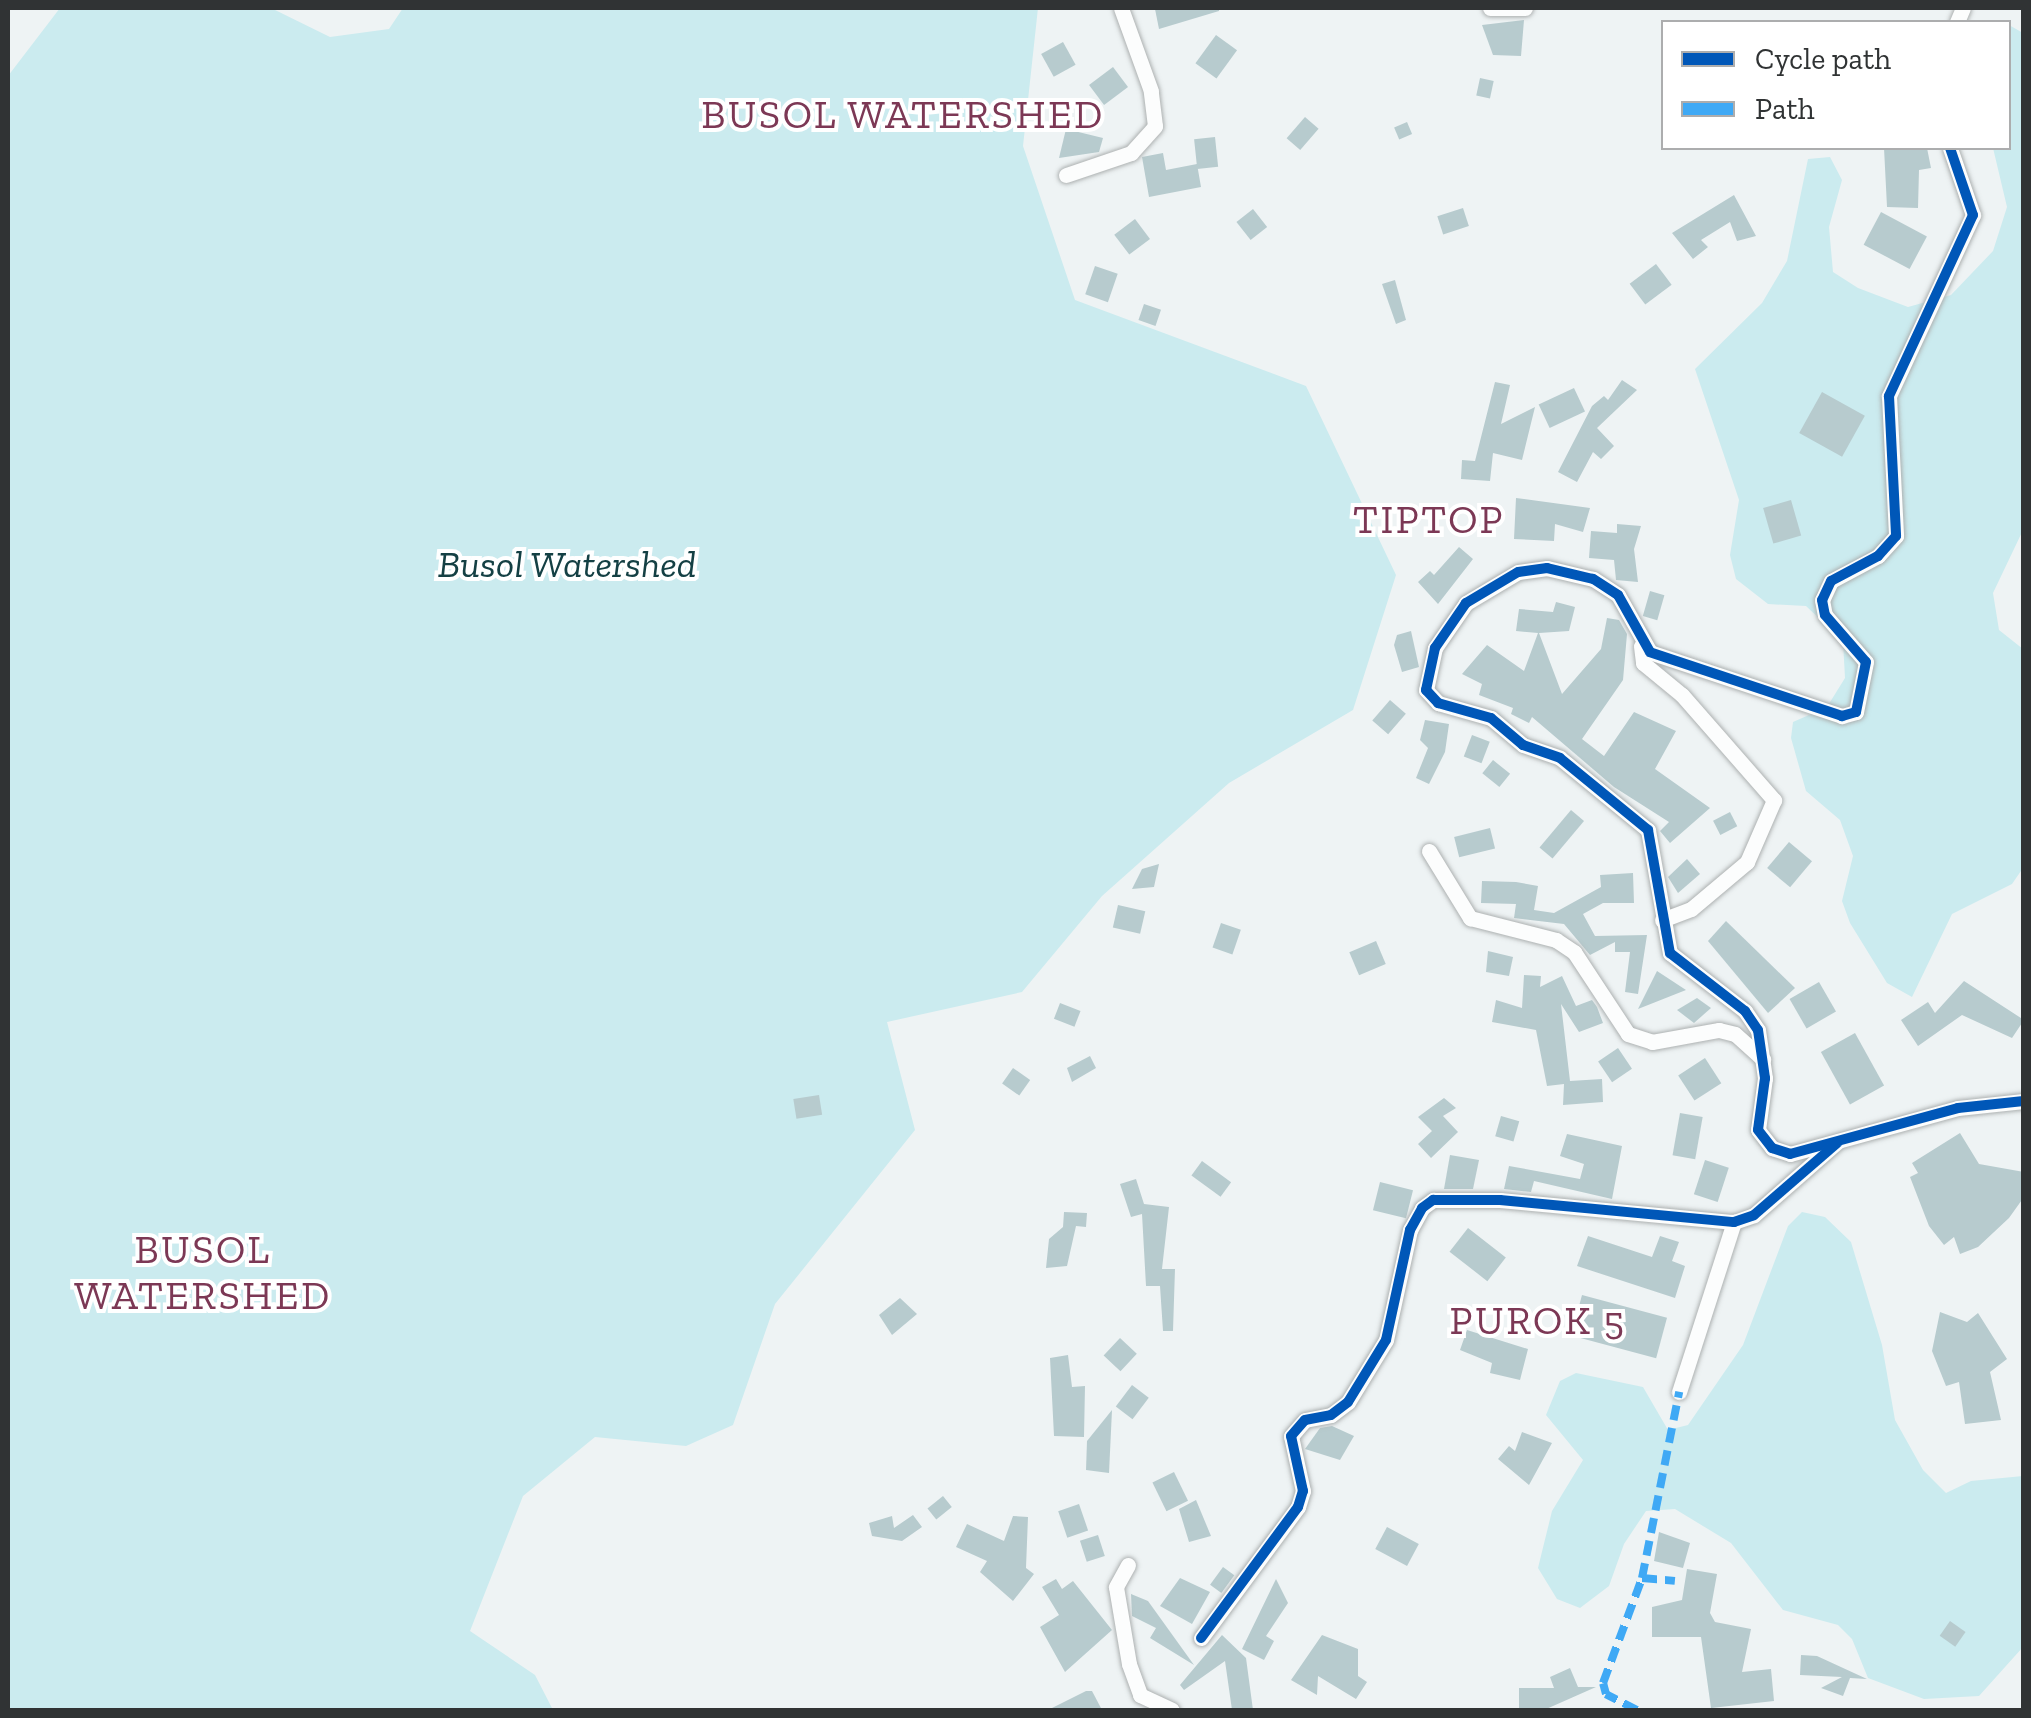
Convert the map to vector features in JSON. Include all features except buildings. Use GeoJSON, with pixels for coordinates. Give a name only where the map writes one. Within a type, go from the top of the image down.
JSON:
{"type":"FeatureCollection","features":[{"type":"Feature","properties":{"kind":"street"},"geometry":{"type":"LineString","coordinates":[[1066,175],[1130,154],[1155,126],[1151,91],[1121,8]]}},
{"type":"Feature","properties":{"kind":"street"},"geometry":{"type":"LineString","coordinates":[[1490,8],[1524,8]]}},
{"type":"Feature","properties":{"kind":"street"},"geometry":{"type":"LineString","coordinates":[[1641,646],[1842,716],[1856,712],[1866,662],[1825,615],[1822,600],[1832,581],[1878,556],[1896,536],[1889,396],[1973,215],[1951,150]]}},
{"type":"Feature","properties":{"kind":"street"},"geometry":{"type":"LineString","coordinates":[[1662,920],[1691,909],[1747,862],[1774,800],[1682,695],[1643,663],[1628,611],[1605,585],[1578,574],[1529,568],[1485,591],[1448,622],[1426,690],[1438,703],[1491,718],[1522,745],[1560,758],[1648,830],[1662,920],[1670,953],[1681,966],[1752,1020],[1763,1059],[1758,1130],[1772,1148],[1790,1154],[1958,1108],[2024,1101]]}},
{"type":"Feature","properties":{"kind":"street"},"geometry":{"type":"LineString","coordinates":[[1429,851],[1470,918],[1556,940],[1574,952],[1628,1034],[1652,1042],[1719,1030],[1736,1034],[1763,1059]]}},
{"type":"Feature","properties":{"kind":"street"},"geometry":{"type":"LineString","coordinates":[[1202,1638],[1298,1507],[1302,1491],[1290,1436],[1304,1420],[1331,1416],[1348,1402],[1386,1340],[1410,1230],[1422,1208],[1433,1200],[1500,1200],[1734,1222],[1754,1215],[1840,1140]]}},
{"type":"Feature","properties":{"kind":"street"},"geometry":{"type":"LineString","coordinates":[[1679,1392],[1734,1222]]}},
{"type":"Feature","properties":{"kind":"street"},"geometry":{"type":"LineString","coordinates":[[1128,1565],[1116,1587],[1129,1664],[1140,1696],[1172,1710]]}},
{"type":"Feature","properties":{"kind":"green space","name":"Busol Watershed"},"geometry":{"type":"Polygon","coordinates":[[[60,8],[271,8],[330,37],[389,29],[403,8],[1038,8],[1023,146],[1075,300],[1306,386],[1396,575],[1353,710],[1229,783],[1102,896],[1022,992],[887,1022],[915,1130],[775,1304],[733,1425],[686,1446],[595,1437],[523,1496],[470,1631],[535,1675],[553,1710],[8,1710],[8,76],[60,8]]]}},
{"type":"Feature","properties":{"kind":"green space"},"geometry":{"type":"Polygon","coordinates":[[[2011,26],[2023,33],[2024,528],[1993,593],[1999,630],[2023,649],[2023,868],[2012,884],[1952,914],[1912,997],[1887,983],[1850,923],[1842,901],[1853,856],[1840,820],[1806,791],[1791,738],[1793,722],[1827,707],[1845,678],[1843,641],[1806,606],[1768,604],[1736,579],[1730,555],[1739,500],[1695,369],[1762,303],[1787,261],[1808,159],[1830,157],[1842,180],[1829,227],[1833,272],[1858,288],[1908,307],[1951,295],[1993,251],[2007,207],[1993,150],[2011,150],[2011,26]]]}},
{"type":"Feature","properties":{"kind":"green space"},"geometry":{"type":"Polygon","coordinates":[[[1802,1212],[1825,1217],[1851,1242],[1882,1345],[1895,1420],[1923,1470],[1946,1493],[1971,1481],[2023,1476],[2023,1647],[1979,1696],[1924,1699],[1868,1678],[1852,1639],[1838,1625],[1783,1610],[1731,1543],[1675,1509],[1646,1511],[1624,1544],[1609,1586],[1580,1608],[1557,1599],[1538,1568],[1552,1511],[1583,1460],[1546,1415],[1560,1381],[1576,1373],[1643,1387],[1668,1430],[1688,1425],[1743,1345],[1788,1226],[1802,1212]]]}},
{"type":"Feature","properties":{"kind":"marked path"},"geometry":{"type":"LineString","coordinates":[[1637,1710],[1606,1694],[1603,1683],[1642,1578],[1679,1392]]}},
{"type":"Feature","properties":{"kind":"marked path"},"geometry":{"type":"LineString","coordinates":[[1642,1578],[1675,1581]]}},
{"type":"Feature","properties":{"kind":"cycle path"},"geometry":{"type":"LineString","coordinates":[[1951,150],[1973,215],[1889,396],[1896,536],[1878,556],[1831,581],[1822,600],[1825,615],[1866,662],[1856,712],[1842,716],[1650,652],[1618,595],[1593,579],[1547,568],[1518,572],[1466,603],[1435,648],[1426,690],[1438,703],[1491,718],[1523,745],[1560,758],[1648,830],[1670,953],[1745,1011],[1758,1030],[1765,1078],[1758,1130],[1772,1148],[1790,1154],[1958,1108],[2024,1101]]}},
{"type":"Feature","properties":{"kind":"cycle path"},"geometry":{"type":"LineString","coordinates":[[1201,1638],[1298,1507],[1303,1491],[1291,1436],[1305,1420],[1331,1415],[1348,1402],[1386,1340],[1410,1230],[1422,1208],[1433,1200],[1500,1200],[1734,1222],[1754,1215],[1837,1143]]}},
{"type":"Feature","properties":{"kind":"district","name":"BUSOL WATERSHED"},"geometry":{"type":"Point","coordinates":[903,114]}},
{"type":"Feature","properties":{"kind":"district","name":"TIPTOP"},"geometry":{"type":"Point","coordinates":[1429,519]}},
{"type":"Feature","properties":{"kind":"district","name":"BUSOL WATERSHED"},"geometry":{"type":"Point","coordinates":[203,1272]}},
{"type":"Feature","properties":{"kind":"district","name":"PUROK 5"},"geometry":{"type":"Point","coordinates":[1538,1320]}}]}
